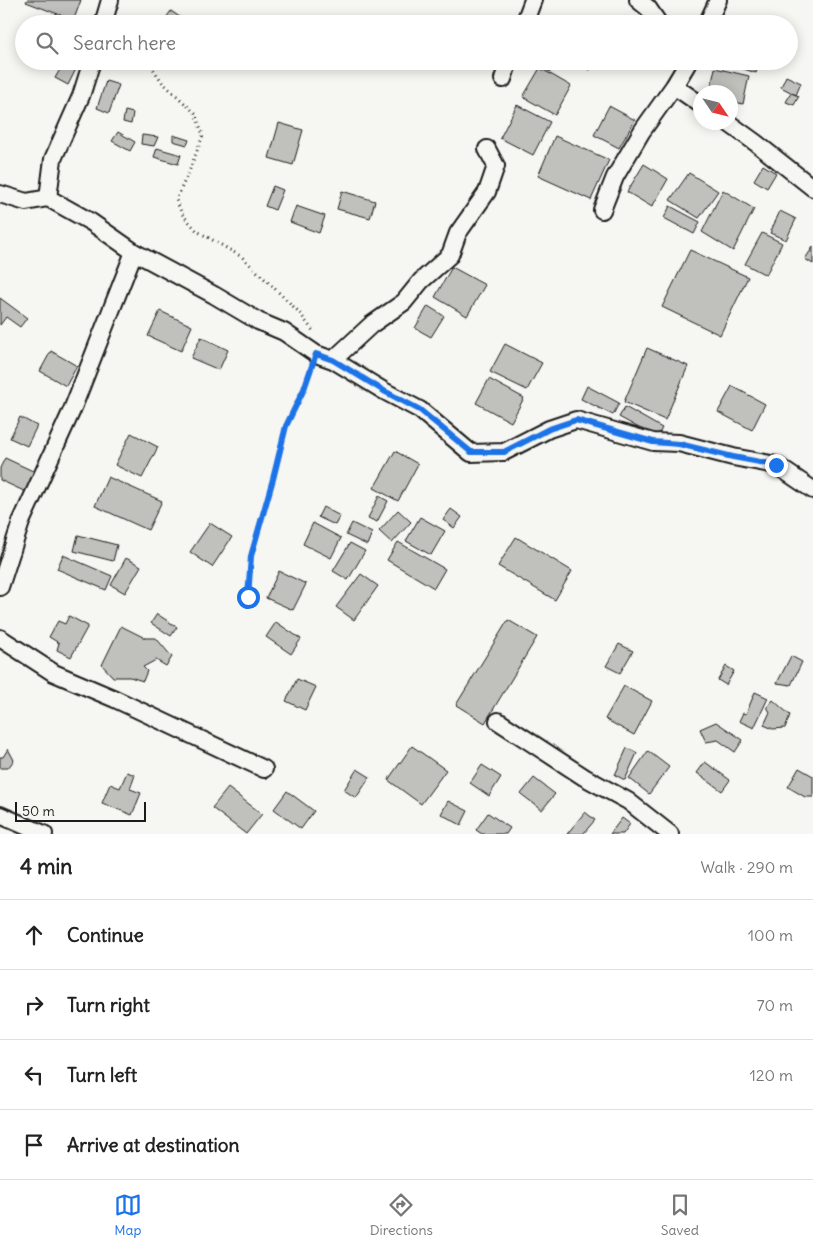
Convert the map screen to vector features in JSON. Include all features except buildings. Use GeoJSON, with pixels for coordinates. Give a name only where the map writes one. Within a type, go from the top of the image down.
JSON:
{"type":"FeatureCollection","features":[{"type":"Feature","properties":{"kind":"street"},"geometry":{"type":"LineString","coordinates":[[106,15],[110,0]]}},
{"type":"Feature","properties":{"kind":"street"},"geometry":{"type":"LineString","coordinates":[[527,15],[533,0]]}},
{"type":"Feature","properties":{"kind":"street"},"geometry":{"type":"LineString","coordinates":[[638,0],[653,15]]}},
{"type":"Feature","properties":{"kind":"street"},"geometry":{"type":"LineString","coordinates":[[711,15],[718,0]]}},
{"type":"Feature","properties":{"kind":"street"},"geometry":{"type":"LineString","coordinates":[[48,198],[53,159],[81,96],[89,70]]}},
{"type":"Feature","properties":{"kind":"street"},"geometry":{"type":"LineString","coordinates":[[502,79],[506,70]]}},
{"type":"Feature","properties":{"kind":"street"},"geometry":{"type":"LineString","coordinates":[[602,210],[615,177],[683,70]]}},
{"type":"Feature","properties":{"kind":"street"},"geometry":{"type":"LineString","coordinates":[[674,86],[693,99]]}},
{"type":"Feature","properties":{"kind":"street"},"geometry":{"type":"LineString","coordinates":[[738,130],[813,188]]}},
{"type":"Feature","properties":{"kind":"street"},"geometry":{"type":"LineString","coordinates":[[333,360],[371,325],[404,302],[421,280],[450,255],[458,232],[487,192],[496,166],[487,149]]}},
{"type":"Feature","properties":{"kind":"street"},"geometry":{"type":"LineString","coordinates":[[0,194],[26,202],[48,198],[91,222],[134,252],[258,321],[284,332],[316,354],[333,360],[420,410],[471,452],[504,452],[549,429],[576,420],[653,442],[679,444],[776,465],[813,490]]}},
{"type":"Feature","properties":{"kind":"street"},"geometry":{"type":"LineString","coordinates":[[0,587],[22,522],[72,410],[134,252]]}},
{"type":"Feature","properties":{"kind":"street"},"geometry":{"type":"LineString","coordinates":[[0,638],[54,673],[115,699],[264,770]]}},
{"type":"Feature","properties":{"kind":"street"},"geometry":{"type":"LineString","coordinates":[[498,721],[584,777],[628,801],[670,834]]}},
{"type":"Feature","properties":{"kind":"street"},"geometry":{"type":"LineString","coordinates":[[0,815],[44,834]]}},
{"type":"Feature","properties":{"kind":"path"},"geometry":{"type":"LineString","coordinates":[[154,70],[162,82],[195,113],[203,135],[176,200],[182,214],[197,231],[242,257],[299,312],[315,334],[316,354],[304,389],[286,426],[251,556],[248,597]]}},
{"type":"Feature","properties":{"kind":"route"},"geometry":{"type":"LineString","coordinates":[[248,597],[251,556],[286,426],[304,389],[316,354],[333,360],[420,410],[471,452],[504,452],[549,429],[576,420],[653,442],[679,444],[776,465]]}}]}
